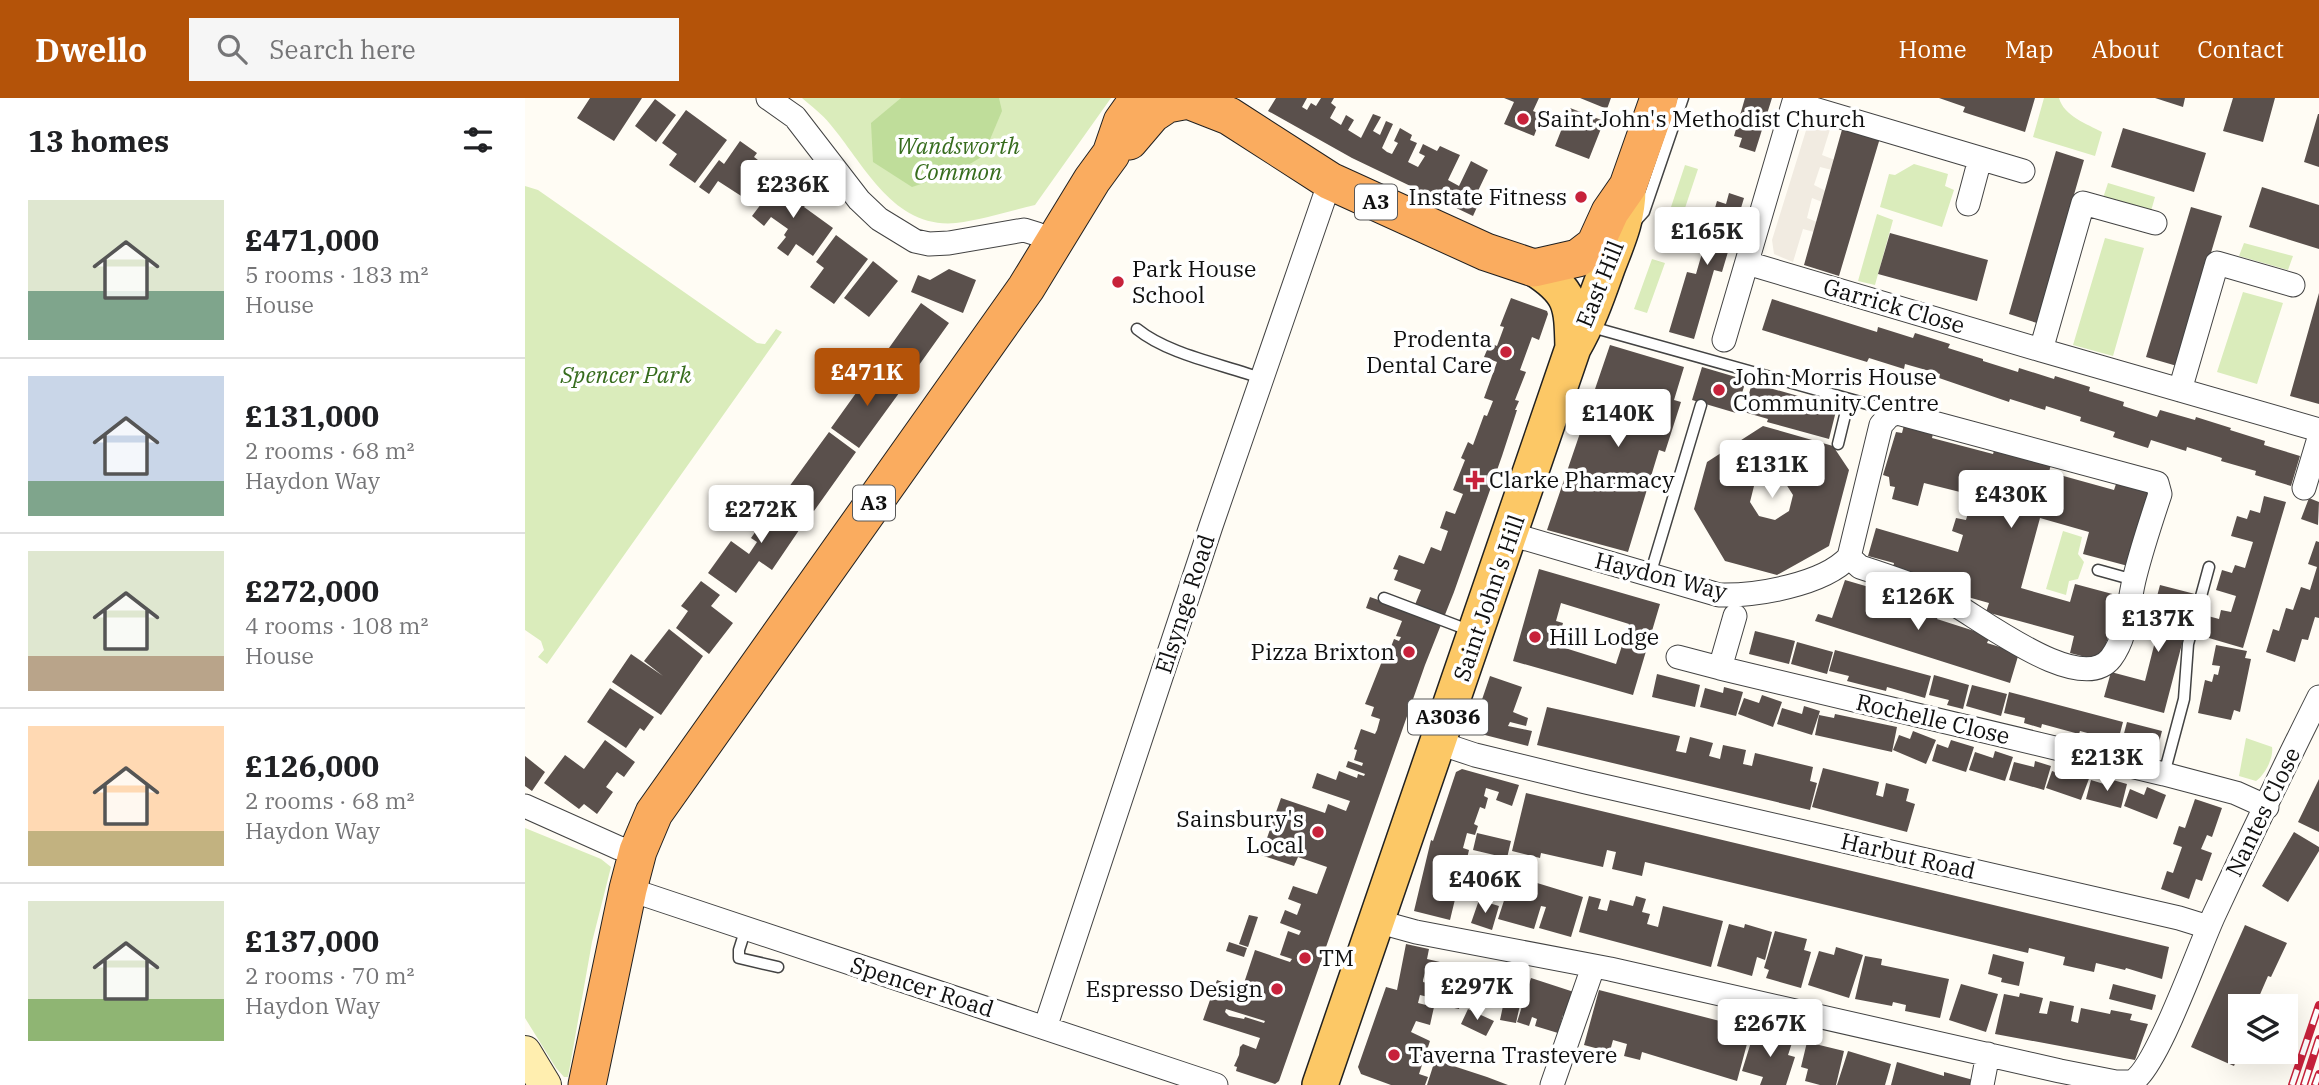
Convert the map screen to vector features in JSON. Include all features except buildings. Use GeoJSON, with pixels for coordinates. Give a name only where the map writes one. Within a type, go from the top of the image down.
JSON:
{"type":"FeatureCollection","features":[{"type":"Feature","properties":{"kind":"highway","name":"A3"},"geometry":{"type":"LineString","coordinates":[[587,1085],[628,889],[638,851],[655,813],[1026,288],[1092,180],[1111,154],[1122,122],[1139,98]]}},
{"type":"Feature","properties":{"kind":"highway","name":"East Hill"},"geometry":{"type":"LineString","coordinates":[[1626,209],[1659,98]]}},
{"type":"Feature","properties":{"kind":"highway","name":"A3"},"geometry":{"type":"LineString","coordinates":[[1111,154],[1134,137],[1152,114],[1175,102],[1188,100],[1222,107],[1330,181],[1486,251],[1534,268]]}},
{"type":"Feature","properties":{"kind":"highway"},"geometry":{"type":"LineString","coordinates":[[1534,268],[1577,258],[1595,245],[1626,209]]}},
{"type":"Feature","properties":{"kind":"main road","name":"East Hill"},"geometry":{"type":"LineString","coordinates":[[1579,337],[1626,209]]}},
{"type":"Feature","properties":{"kind":"main road","name":"A3036"},"geometry":{"type":"LineString","coordinates":[[1534,268],[1553,280],[1571,306],[1579,337]]}},
{"type":"Feature","properties":{"kind":"main road","name":"Saint John's Hill"},"geometry":{"type":"LineString","coordinates":[[1324,1084],[1376,921],[1579,337]]}},
{"type":"Feature","properties":{"kind":"main road"},"geometry":{"type":"LineString","coordinates":[[525,1052],[545,1085]]}},
{"type":"Feature","properties":{"kind":"street"},"geometry":{"type":"LineString","coordinates":[[768,98],[795,117],[859,200],[879,219],[915,241],[929,244],[949,243],[1024,230],[1053,244]]}},
{"type":"Feature","properties":{"kind":"street"},"geometry":{"type":"LineString","coordinates":[[1724,340],[1795,101],[2023,171]]}},
{"type":"Feature","properties":{"kind":"street"},"geometry":{"type":"LineString","coordinates":[[1968,204],[1980,159]]}},
{"type":"Feature","properties":{"kind":"street","name":"Elsynge Road"},"geometry":{"type":"LineString","coordinates":[[1045,1028],[1207,539],[1330,181]]}},
{"type":"Feature","properties":{"kind":"street"},"geometry":{"type":"LineString","coordinates":[[2041,350],[2083,203],[2155,223]]}},
{"type":"Feature","properties":{"kind":"street","name":"Garrick Close"},"geometry":{"type":"LineString","coordinates":[[1747,263],[2319,430]]}},
{"type":"Feature","properties":{"kind":"street"},"geometry":{"type":"LineString","coordinates":[[2180,390],[2217,263],[2293,285]]}},
{"type":"Feature","properties":{"kind":"street"},"geometry":{"type":"LineString","coordinates":[[1897,413],[2157,483],[2160,494],[2134,580],[2118,648],[2105,664],[2096,668],[2086,669],[2040,657],[1945,599],[1860,567],[1849,557],[1881,425],[1889,416],[1897,413]]}},
{"type":"Feature","properties":{"kind":"street"},"geometry":{"type":"LineString","coordinates":[[2304,488],[2319,438]]}},
{"type":"Feature","properties":{"kind":"street","name":"Haydon Way"},"geometry":{"type":"LineString","coordinates":[[1510,534],[1719,595],[1790,586],[1811,580],[1843,564],[1849,557]]}},
{"type":"Feature","properties":{"kind":"street"},"geometry":{"type":"LineString","coordinates":[[1720,668],[1735,616]]}},
{"type":"Feature","properties":{"kind":"street","name":"Rochelle Close"},"geometry":{"type":"LineString","coordinates":[[1678,657],[2164,774],[2236,793],[2267,807]]}},
{"type":"Feature","properties":{"kind":"street","name":"Nantes Close"},"geometry":{"type":"LineString","coordinates":[[2208,928],[2319,697]]}},
{"type":"Feature","properties":{"kind":"street","name":"Harbut Road"},"geometry":{"type":"LineString","coordinates":[[1439,743],[1475,755],[1585,782],[2179,918],[2208,928]]}},
{"type":"Feature","properties":{"kind":"street"},"geometry":{"type":"LineString","coordinates":[[525,806],[619,848],[638,851]]}},
{"type":"Feature","properties":{"kind":"street","name":"Spencer Road"},"geometry":{"type":"LineString","coordinates":[[628,889],[1216,1085]]}},
{"type":"Feature","properties":{"kind":"street"},"geometry":{"type":"LineString","coordinates":[[1376,921],[1416,932],[1593,967],[2105,1080],[2132,1082],[2140,1077],[2167,1028],[2208,928]]}},
{"type":"Feature","properties":{"kind":"street"},"geometry":{"type":"LineString","coordinates":[[1552,1085],[1593,967]]}},
{"type":"Feature","properties":{"kind":"street"},"geometry":{"type":"LineString","coordinates":[[1982,1085],[1988,1054]]}},
{"type":"Feature","properties":{"kind":"lane"},"geometry":{"type":"LineString","coordinates":[[1626,209],[1683,98]]}},
{"type":"Feature","properties":{"kind":"lane"},"geometry":{"type":"LineString","coordinates":[[1136,330],[1167,347],[1263,379]]}},
{"type":"Feature","properties":{"kind":"lane"},"geometry":{"type":"LineString","coordinates":[[1579,337],[1849,399],[1878,407],[1889,416]]}},
{"type":"Feature","properties":{"kind":"lane"},"geometry":{"type":"LineString","coordinates":[[1838,444],[1849,399]]}},
{"type":"Feature","properties":{"kind":"lane"},"geometry":{"type":"LineString","coordinates":[[1650,575],[1701,405]]}},
{"type":"Feature","properties":{"kind":"lane"},"geometry":{"type":"LineString","coordinates":[[2164,774],[2184,699],[2188,644],[2209,567]]}},
{"type":"Feature","properties":{"kind":"lane"},"geometry":{"type":"LineString","coordinates":[[2098,570],[2134,580]]}},
{"type":"Feature","properties":{"kind":"lane"},"geometry":{"type":"LineString","coordinates":[[1384,598],[1477,633]]}},
{"type":"Feature","properties":{"kind":"lane"},"geometry":{"type":"LineString","coordinates":[[745,928],[739,958],[778,967]]}},
{"type":"Feature","properties":{"kind":"lane"},"geometry":{"type":"LineString","coordinates":[[762,964],[773,937]]}},
{"type":"Feature","properties":{"kind":"green space","name":"Wandsworth Common"},"geometry":{"type":"Polygon","coordinates":[[[802,98],[1111,98],[1035,205],[956,223],[934,222],[915,216],[897,205],[868,174],[827,120],[802,98]]]}},
{"type":"Feature","properties":{"kind":"green space"},"geometry":{"type":"Polygon","coordinates":[[[901,98],[999,98],[1002,111],[983,156],[955,173],[912,187],[873,162],[871,123],[901,98]]]}},
{"type":"Feature","properties":{"kind":"green space"},"geometry":{"type":"Polygon","coordinates":[[[2044,98],[2059,98],[2071,115],[2102,132],[2095,156],[2033,137],[2044,98]]]}},
{"type":"Feature","properties":{"kind":"green space"},"geometry":{"type":"Polygon","coordinates":[[[1914,164],[1948,174],[1945,186],[1954,190],[1942,227],[1880,207],[1889,174],[1895,175],[1914,164]]]}},
{"type":"Feature","properties":{"kind":"green space"},"geometry":{"type":"Polygon","coordinates":[[[1685,165],[1698,169],[1680,223],[1667,219],[1685,165]]]}},
{"type":"Feature","properties":{"kind":"green space"},"geometry":{"type":"Polygon","coordinates":[[[2108,183],[2155,197],[2151,211],[2103,198],[2108,183]]]}},
{"type":"Feature","properties":{"kind":"green space","name":"Spencer Park"},"geometry":{"type":"Polygon","coordinates":[[[525,186],[538,190],[757,343],[765,344],[776,329],[782,332],[547,664],[538,657],[544,650],[541,641],[525,630],[525,186]]]}},
{"type":"Feature","properties":{"kind":"green space"},"geometry":{"type":"Polygon","coordinates":[[[1877,214],[1893,220],[1875,285],[1858,281],[1877,214]]]}},
{"type":"Feature","properties":{"kind":"green space"},"geometry":{"type":"Polygon","coordinates":[[[2105,238],[2144,248],[2113,356],[2073,345],[2105,238]]]}},
{"type":"Feature","properties":{"kind":"green space"},"geometry":{"type":"Polygon","coordinates":[[[2244,243],[2293,256],[2288,270],[2239,256],[2244,243]]]}},
{"type":"Feature","properties":{"kind":"green space"},"geometry":{"type":"Polygon","coordinates":[[[1652,259],[1665,263],[1647,313],[1634,309],[1652,259]]]}},
{"type":"Feature","properties":{"kind":"green space"},"geometry":{"type":"Polygon","coordinates":[[[2243,292],[2283,303],[2257,384],[2217,372],[2243,292]]]}},
{"type":"Feature","properties":{"kind":"green space"},"geometry":{"type":"Polygon","coordinates":[[[2063,531],[2082,537],[2078,554],[2084,562],[2078,579],[2069,581],[2066,595],[2046,589],[2063,531]]]}},
{"type":"Feature","properties":{"kind":"green space"},"geometry":{"type":"Polygon","coordinates":[[[2246,738],[2272,747],[2268,765],[2256,781],[2239,776],[2246,738]]]}},
{"type":"Feature","properties":{"kind":"green space"},"geometry":{"type":"Polygon","coordinates":[[[525,828],[601,859],[611,867],[592,942],[568,1077],[564,1077],[556,1068],[525,1018],[525,828]]]}},
{"type":"Feature","properties":{"kind":"shaded area"},"geometry":{"type":"Polygon","coordinates":[[[1818,119],[1832,123],[1822,155],[1835,160],[1832,170],[1820,167],[1814,185],[1826,191],[1822,202],[1812,198],[1807,218],[1817,222],[1814,232],[1803,229],[1793,262],[1774,254],[1772,240],[1808,124],[1818,119]]]}},
{"type":"Feature","properties":{"kind":"railway"},"geometry":{"type":"LineString","coordinates":[[2292,1085],[2319,1005]]}},
{"type":"Feature","properties":{"kind":"railway"},"geometry":{"type":"LineString","coordinates":[[2304,1085],[2319,1039]]}},
{"type":"Feature","properties":{"kind":"railway"},"geometry":{"type":"LineString","coordinates":[[2315,1085],[2319,1074]]}},
{"type":"Feature","properties":{"kind":"place","name":"Saint John's Methodist Church"},"geometry":{"type":"Point","coordinates":[1523,119]}},
{"type":"Feature","properties":{"kind":"place","name":"Instate Fitness"},"geometry":{"type":"Point","coordinates":[1581,197]}},
{"type":"Feature","properties":{"kind":"place","name":"Park House School"},"geometry":{"type":"Point","coordinates":[1118,282]}},
{"type":"Feature","properties":{"kind":"place","name":"Prodenta Dental Care"},"geometry":{"type":"Point","coordinates":[1506,352]}},
{"type":"Feature","properties":{"kind":"place","name":"John Morris House Community Centre"},"geometry":{"type":"Point","coordinates":[1719,390]}},
{"type":"Feature","properties":{"kind":"place","name":"Clarke Pharmacy"},"geometry":{"type":"Point","coordinates":[1475,480]}},
{"type":"Feature","properties":{"kind":"place","name":"Hill Lodge"},"geometry":{"type":"Point","coordinates":[1535,637]}},
{"type":"Feature","properties":{"kind":"place","name":"Pizza Brixton"},"geometry":{"type":"Point","coordinates":[1409,652]}},
{"type":"Feature","properties":{"kind":"place","name":"Sainsbury's Local"},"geometry":{"type":"Point","coordinates":[1318,832]}},
{"type":"Feature","properties":{"kind":"place","name":"TM"},"geometry":{"type":"Point","coordinates":[1305,958]}},
{"type":"Feature","properties":{"kind":"place","name":"Espresso Design"},"geometry":{"type":"Point","coordinates":[1277,989]}},
{"type":"Feature","properties":{"kind":"place","name":"Taverna Trastevere"},"geometry":{"type":"Point","coordinates":[1394,1055]}}]}
